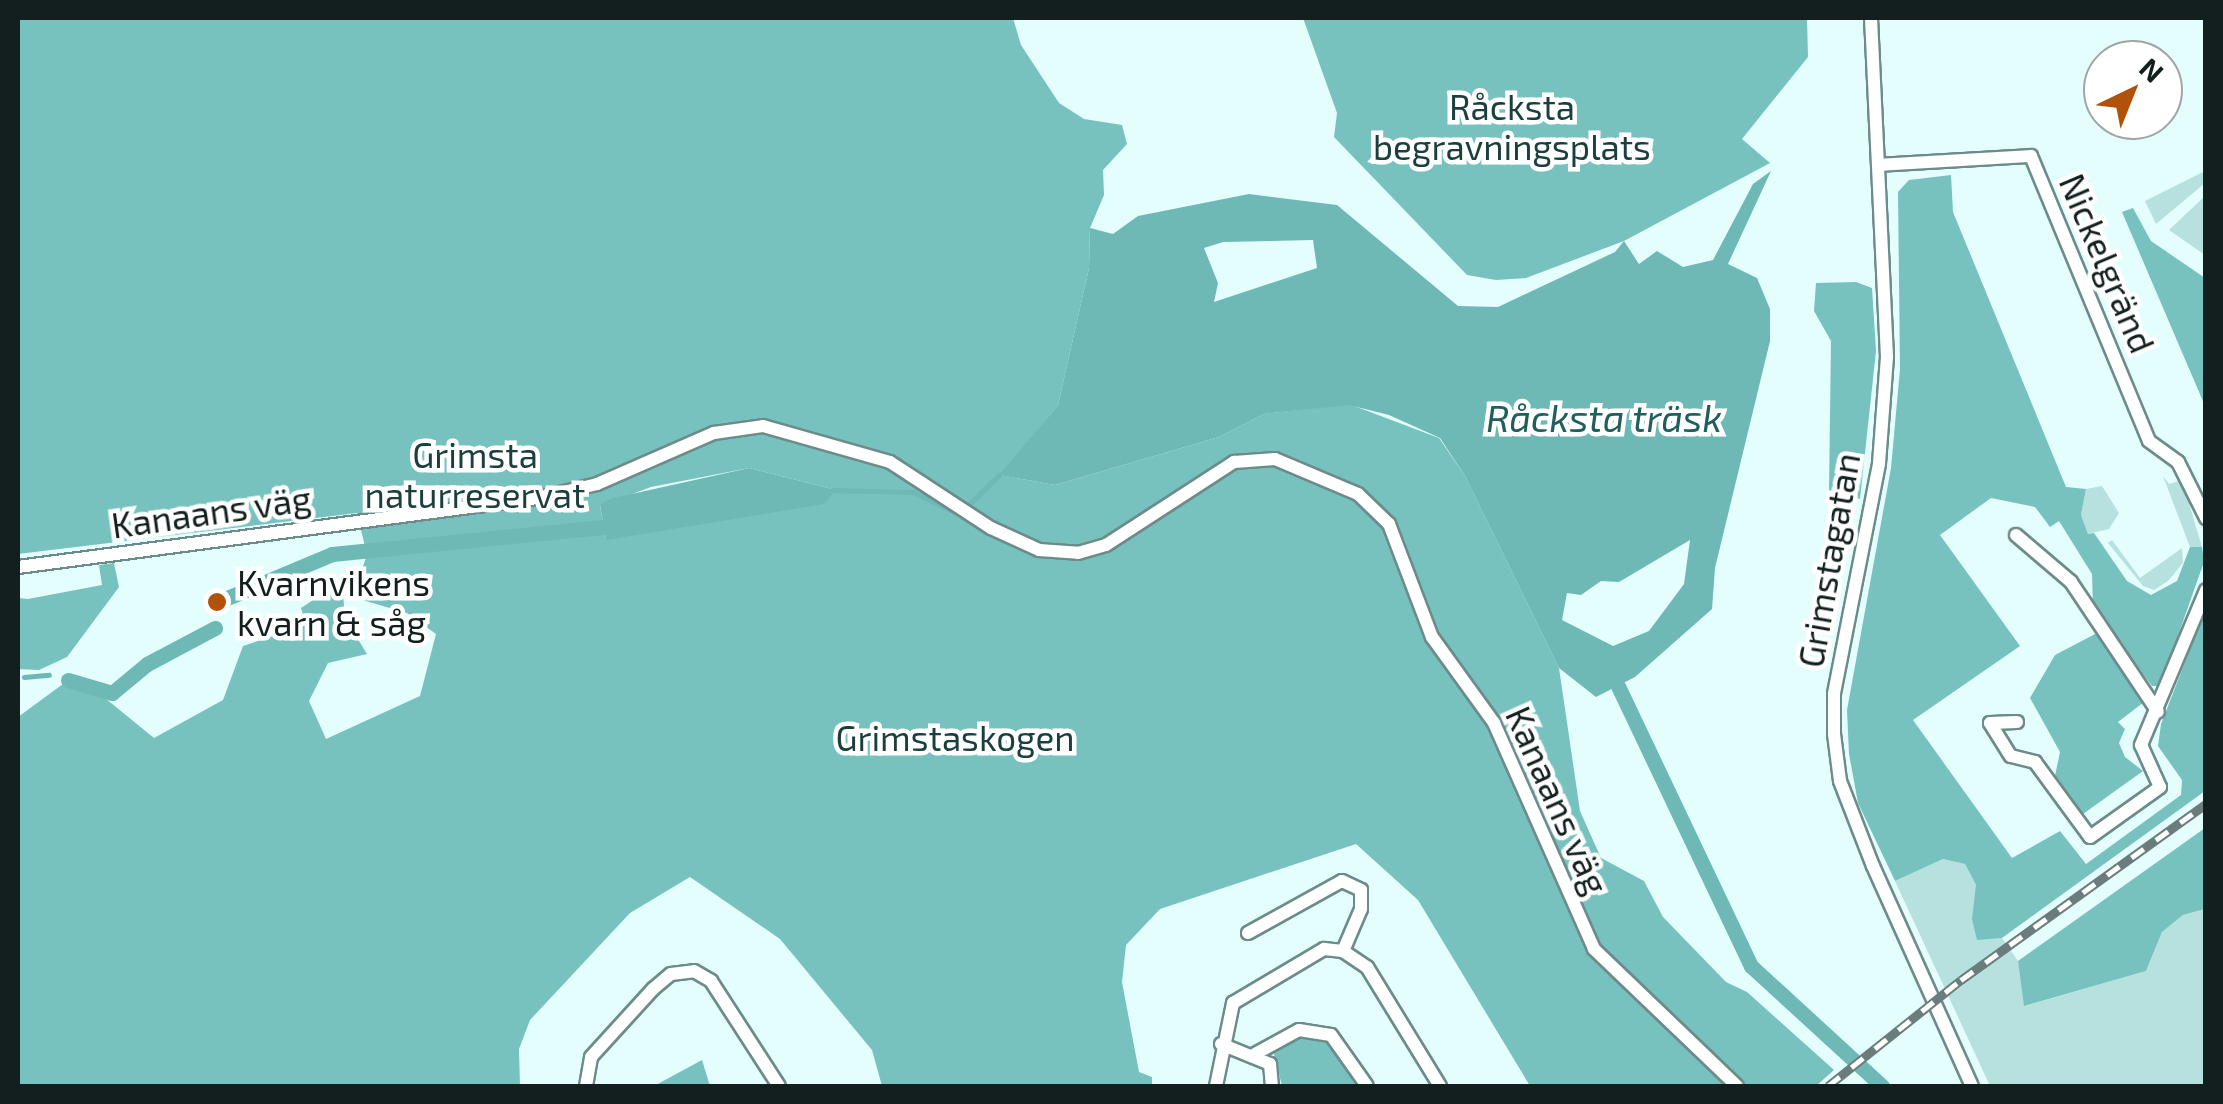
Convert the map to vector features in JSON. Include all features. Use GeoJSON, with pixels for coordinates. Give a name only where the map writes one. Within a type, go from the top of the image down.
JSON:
{"type":"FeatureCollection","features":[{"type":"Feature","properties":{"kind":"street","name":"Grimstagatan"},"geometry":{"type":"LineString","coordinates":[[1871,18],[1887,357],[1879,464],[1834,694],[1834,734],[1840,781],[1873,866],[1972,1086]]}},
{"type":"Feature","properties":{"kind":"street","name":"Nickelgränd"},"geometry":{"type":"LineString","coordinates":[[1879,165],[2030,156],[2149,441],[2178,462],[2206,518]]}},
{"type":"Feature","properties":{"kind":"street","name":"Kanaans väg"},"geometry":{"type":"LineString","coordinates":[[18,567],[538,498],[597,484],[714,433],[763,426],[890,462],[967,512],[1039,550],[1078,553],[1106,544],[1196,480],[1234,462],[1276,459],[1372,503],[1389,524],[1432,638],[1494,723],[1594,949],[1737,1086]]}},
{"type":"Feature","properties":{"kind":"street"},"geometry":{"type":"LineString","coordinates":[[2016,535],[2072,582],[2158,712]]}},
{"type":"Feature","properties":{"kind":"street"},"geometry":{"type":"LineString","coordinates":[[2018,722],[1990,723],[2010,756],[2035,762],[2090,837],[2160,788],[2140,745],[2158,712],[2206,590]]}},
{"type":"Feature","properties":{"kind":"street"},"geometry":{"type":"LineString","coordinates":[[1248,933],[1342,880],[1361,890],[1361,909],[1343,951]]}},
{"type":"Feature","properties":{"kind":"street"},"geometry":{"type":"LineString","coordinates":[[1216,1086],[1221,1044],[1233,1003],[1324,949],[1343,951],[1380,985],[1440,1086]]}},
{"type":"Feature","properties":{"kind":"street"},"geometry":{"type":"LineString","coordinates":[[586,1086],[592,1057],[653,989],[671,974],[694,971],[711,981],[779,1086]]}},
{"type":"Feature","properties":{"kind":"street"},"geometry":{"type":"LineString","coordinates":[[1255,1054],[1300,1030],[1331,1035],[1367,1086]]}},
{"type":"Feature","properties":{"kind":"street"},"geometry":{"type":"LineString","coordinates":[[1221,1044],[1255,1054],[1270,1064],[1272,1086]]}},
{"type":"Feature","properties":{"kind":"shaded area"},"geometry":{"type":"Polygon","coordinates":[[[2205,171],[2205,183],[2156,224],[2145,201],[2205,171]]]}},
{"type":"Feature","properties":{"kind":"shaded area"},"geometry":{"type":"Polygon","coordinates":[[[2205,196],[2205,255],[2169,230],[2205,196]]]}},
{"type":"Feature","properties":{"kind":"shaded area"},"geometry":{"type":"Polygon","coordinates":[[[2163,476],[2169,484],[2182,480],[2202,547],[2190,547],[2163,476]]]}},
{"type":"Feature","properties":{"kind":"shaded area"},"geometry":{"type":"Polygon","coordinates":[[[2102,486],[2119,513],[2109,529],[2088,534],[2081,515],[2086,489],[2102,486]]]}},
{"type":"Feature","properties":{"kind":"shaded area"},"geometry":{"type":"Polygon","coordinates":[[[2112,540],[2140,578],[2182,548],[2183,563],[2154,590],[2143,586],[2108,543],[2112,540]]]}},
{"type":"Feature","properties":{"kind":"shaded area"},"geometry":{"type":"Polygon","coordinates":[[[1943,859],[1965,864],[1976,885],[1977,939],[2002,938],[2018,961],[2025,1006],[2146,971],[2162,932],[2183,915],[2205,909],[2205,1086],[1990,1086],[1895,881],[1943,859]]]}},
{"type":"Feature","properties":{"kind":"green space","name":"Grimstaskogen"},"geometry":{"type":"Polygon","coordinates":[[[18,18],[1013,18],[1021,45],[1059,103],[1084,119],[1122,125],[1127,144],[1103,170],[1104,195],[1090,228],[1089,268],[1058,405],[1000,475],[1055,485],[1219,437],[1264,414],[1349,404],[1439,438],[1465,476],[1559,668],[1580,811],[1601,858],[1644,881],[1663,917],[1726,982],[1747,992],[1834,1070],[1816,1086],[1530,1086],[1418,900],[1356,844],[1160,909],[1126,945],[1122,982],[1139,1072],[1152,1077],[1152,1086],[882,1086],[872,1050],[780,939],[690,877],[630,913],[530,1020],[519,1049],[520,1086],[18,1086],[18,717],[63,684],[100,694],[154,738],[223,700],[243,646],[306,625],[301,608],[342,581],[345,618],[367,654],[328,663],[309,701],[326,739],[420,696],[436,634],[407,613],[352,597],[367,555],[357,513],[18,554],[18,18]],[[749,468],[651,487],[600,506],[606,539],[836,490],[749,468]]]}},
{"type":"Feature","properties":{"kind":"green space","name":"Råcksta begravningsplats"},"geometry":{"type":"Polygon","coordinates":[[[1303,18],[1807,18],[1808,57],[1742,139],[1770,163],[1624,241],[1526,278],[1496,280],[1467,275],[1334,137],[1337,113],[1303,18]]]}},
{"type":"Feature","properties":{"kind":"green space"},"geometry":{"type":"Polygon","coordinates":[[[1951,175],[1953,212],[2066,487],[2086,489],[2081,515],[2088,534],[2094,533],[2127,581],[2151,595],[2177,581],[2190,547],[2202,547],[2204,562],[2160,686],[2152,686],[2093,607],[2092,574],[2059,521],[2050,527],[2035,507],[1991,498],[1940,535],[2020,646],[1913,720],[2012,858],[2060,831],[2086,864],[2181,795],[2182,780],[2158,746],[2161,724],[2205,611],[2205,791],[2002,938],[1977,940],[1972,919],[1976,885],[1965,864],[1943,859],[1895,881],[1858,803],[1849,754],[1847,710],[1891,468],[1900,369],[1898,192],[1909,180],[1951,175]]]}},
{"type":"Feature","properties":{"kind":"green space"},"geometry":{"type":"Polygon","coordinates":[[[2133,208],[2151,241],[2205,278],[2205,406],[2122,212],[2133,208]]]}},
{"type":"Feature","properties":{"kind":"green space"},"geometry":{"type":"Polygon","coordinates":[[[1856,282],[1872,288],[1876,351],[1860,499],[1829,490],[1831,341],[1814,311],[1816,283],[1856,282]]]}},
{"type":"Feature","properties":{"kind":"green space"},"geometry":{"type":"Polygon","coordinates":[[[114,563],[119,587],[67,657],[39,670],[18,669],[18,591],[19,598],[28,599],[102,585],[99,565],[114,563]]]}},
{"type":"Feature","properties":{"kind":"green space"},"geometry":{"type":"Polygon","coordinates":[[[2097,633],[2144,702],[2118,722],[2125,729],[2119,743],[2125,757],[2143,771],[2083,814],[2055,776],[2060,752],[2030,698],[2055,655],[2097,633]]]}},
{"type":"Feature","properties":{"kind":"green space"},"geometry":{"type":"Polygon","coordinates":[[[2205,828],[2205,909],[2183,915],[2162,932],[2146,971],[2024,1006],[2018,961],[2205,828]]]}},
{"type":"Feature","properties":{"kind":"green space"},"geometry":{"type":"Polygon","coordinates":[[[1300,1035],[1329,1040],[1363,1086],[1282,1086],[1273,1050],[1300,1035]]]}},
{"type":"Feature","properties":{"kind":"green space"},"geometry":{"type":"Polygon","coordinates":[[[702,1060],[710,1086],[654,1086],[702,1060]]]}},
{"type":"Feature","properties":{"kind":"water","name":"Råcksta träsk"},"geometry":{"type":"Polygon","coordinates":[[[1771,171],[1728,264],[1757,278],[1770,309],[1770,341],[1715,568],[1712,609],[1635,677],[1596,697],[1559,668],[1465,476],[1440,438],[1389,415],[1349,405],[1264,414],[1219,437],[1055,485],[999,475],[1058,405],[1089,268],[1090,228],[1113,234],[1138,216],[1249,194],[1337,205],[1458,306],[1498,307],[1615,252],[1624,241],[1639,264],[1657,251],[1683,267],[1713,260],[1753,184],[1771,171]],[[1313,240],[1223,242],[1204,248],[1218,283],[1214,302],[1317,268],[1313,240]],[[1690,540],[1619,582],[1601,581],[1581,595],[1567,593],[1562,620],[1613,646],[1649,631],[1684,584],[1690,540]]]}},
{"type":"Feature","properties":{"kind":"water"},"geometry":{"type":"Polygon","coordinates":[[[749,468],[836,490],[824,504],[606,540],[600,505],[609,499],[749,468]]]}},
{"type":"Feature","properties":{"kind":"waterway"},"geometry":{"type":"LineString","coordinates":[[832,490],[913,492],[959,514],[999,475]]}},
{"type":"Feature","properties":{"kind":"waterway"},"geometry":{"type":"LineString","coordinates":[[227,598],[332,554],[603,527]]}},
{"type":"Feature","properties":{"kind":"waterway"},"geometry":{"type":"LineString","coordinates":[[68,680],[112,693],[147,664],[215,628]]}},
{"type":"Feature","properties":{"kind":"waterway"},"geometry":{"type":"LineString","coordinates":[[24,677],[49,675]]}},
{"type":"Feature","properties":{"kind":"waterway"},"geometry":{"type":"LineString","coordinates":[[1618,686],[1751,966],[1882,1086]]}},
{"type":"Feature","properties":{"kind":"railway"},"geometry":{"type":"LineString","coordinates":[[1828,1086],[1961,980],[2206,804]]}},
{"type":"Feature","properties":{"kind":"place","name":"Kvarnvikens kvarn & såg"},"geometry":{"type":"Point","coordinates":[217,602]}},
{"type":"Feature","properties":{"kind":"park label","name":"Grimsta naturreservat"},"geometry":{"type":"Point","coordinates":[475,474]}}]}
